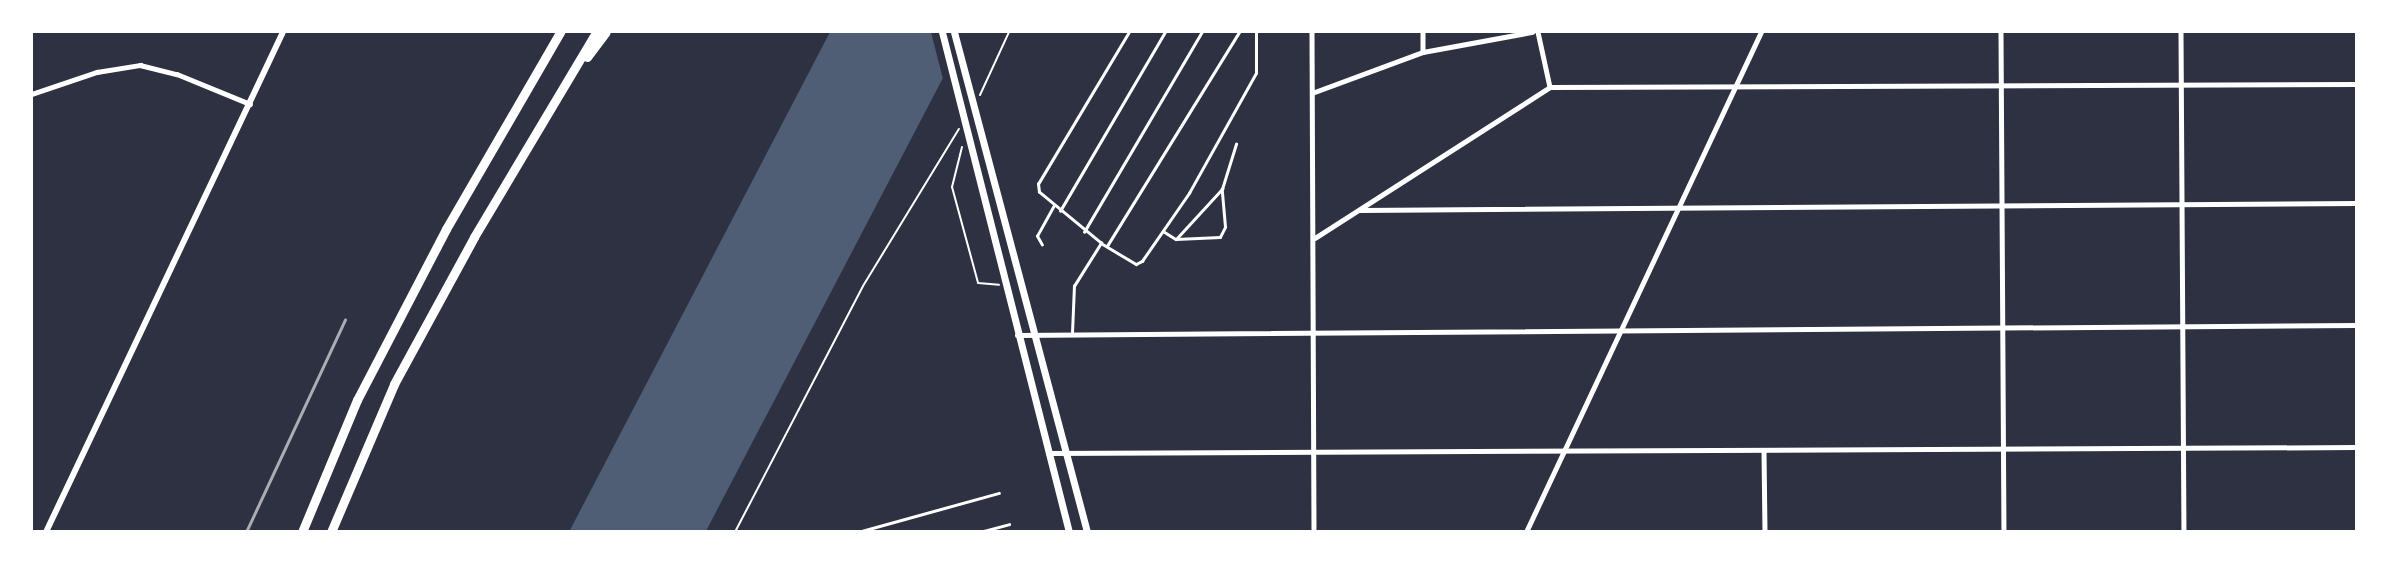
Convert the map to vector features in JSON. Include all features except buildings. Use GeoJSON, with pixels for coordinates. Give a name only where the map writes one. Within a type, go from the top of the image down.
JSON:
{"type":"FeatureCollection","features":[{"type":"Feature","properties":{"kind":"highway"},"geometry":{"type":"LineString","coordinates":[[302,531],[357,400],[446,229],[559,32]]}},
{"type":"Feature","properties":{"kind":"highway"},"geometry":{"type":"LineString","coordinates":[[331,531],[394,384],[474,237],[596,32]]}},
{"type":"Feature","properties":{"kind":"highway"},"geometry":{"type":"LineString","coordinates":[[559,96],[606,32]]}},
{"type":"Feature","properties":{"kind":"main road"},"geometry":{"type":"LineString","coordinates":[[943,32],[1017,335],[1069,531]]}},
{"type":"Feature","properties":{"kind":"main road"},"geometry":{"type":"LineString","coordinates":[[954,32],[1031,333],[1087,531]]}},
{"type":"Feature","properties":{"kind":"street"},"geometry":{"type":"LineString","coordinates":[[46,531],[284,32]]}},
{"type":"Feature","properties":{"kind":"street"},"geometry":{"type":"LineString","coordinates":[[1312,32],[1315,238],[1314,531]]}},
{"type":"Feature","properties":{"kind":"street"},"geometry":{"type":"LineString","coordinates":[[1423,32],[1423,52]]}},
{"type":"Feature","properties":{"kind":"street"},"geometry":{"type":"LineString","coordinates":[[1312,93],[1423,52],[1532,32]]}},
{"type":"Feature","properties":{"kind":"street"},"geometry":{"type":"LineString","coordinates":[[1538,32],[1550,88]]}},
{"type":"Feature","properties":{"kind":"street"},"geometry":{"type":"LineString","coordinates":[[1525,531],[1623,329],[1761,32]]}},
{"type":"Feature","properties":{"kind":"street"},"geometry":{"type":"LineString","coordinates":[[2001,32],[2004,531]]}},
{"type":"Feature","properties":{"kind":"street"},"geometry":{"type":"LineString","coordinates":[[2181,32],[2184,531]]}},
{"type":"Feature","properties":{"kind":"street"},"geometry":{"type":"LineString","coordinates":[[32,94],[97,72],[140,65],[177,74],[250,104]]}},
{"type":"Feature","properties":{"kind":"street"},"geometry":{"type":"LineString","coordinates":[[1315,238],[1550,88],[2357,84]]}},
{"type":"Feature","properties":{"kind":"street"},"geometry":{"type":"LineString","coordinates":[[1360,209],[2357,203]]}},
{"type":"Feature","properties":{"kind":"street"},"geometry":{"type":"LineString","coordinates":[[1017,335],[2357,325]]}},
{"type":"Feature","properties":{"kind":"street"},"geometry":{"type":"LineString","coordinates":[[1047,453],[2357,447]]}},
{"type":"Feature","properties":{"kind":"street"},"geometry":{"type":"LineString","coordinates":[[1764,450],[1765,531]]}},
{"type":"Feature","properties":{"kind":"lane"},"geometry":{"type":"LineString","coordinates":[[1129,32],[1038,184],[1039,192],[1084,232],[1136,264],[1163,231],[1256,73],[1256,32]]}},
{"type":"Feature","properties":{"kind":"lane"},"geometry":{"type":"LineString","coordinates":[[1060,211],[1165,32]]}},
{"type":"Feature","properties":{"kind":"lane"},"geometry":{"type":"LineString","coordinates":[[1084,232],[1202,32]]}},
{"type":"Feature","properties":{"kind":"lane"},"geometry":{"type":"LineString","coordinates":[[1107,246],[1239,32]]}},
{"type":"Feature","properties":{"kind":"lane"},"geometry":{"type":"LineString","coordinates":[[1163,231],[1176,239],[1220,237],[1225,227],[1222,189],[1236,144]]}},
{"type":"Feature","properties":{"kind":"lane"},"geometry":{"type":"LineString","coordinates":[[1176,239],[1222,189]]}},
{"type":"Feature","properties":{"kind":"lane"},"geometry":{"type":"LineString","coordinates":[[1042,244],[1037,236],[1054,205]]}},
{"type":"Feature","properties":{"kind":"lane"},"geometry":{"type":"LineString","coordinates":[[1072,333],[1073,286],[1101,243]]}},
{"type":"Feature","properties":{"kind":"lane"},"geometry":{"type":"LineString","coordinates":[[858,531],[999,493]]}},
{"type":"Feature","properties":{"kind":"lane"},"geometry":{"type":"LineString","coordinates":[[980,531],[1009,524]]}},
{"type":"Feature","properties":{"kind":"path"},"geometry":{"type":"LineString","coordinates":[[976,103],[1009,32]]}},
{"type":"Feature","properties":{"kind":"path"},"geometry":{"type":"LineString","coordinates":[[735,531],[863,286],[962,125]]}},
{"type":"Feature","properties":{"kind":"path"},"geometry":{"type":"LineString","coordinates":[[964,140],[952,187],[978,283],[1005,286]]}},
{"type":"Feature","properties":{"kind":"water"},"geometry":{"type":"Polygon","coordinates":[[[830,32],[967,32],[706,531],[569,532],[830,32]]]}},
{"type":"Feature","properties":{"kind":"pier"},"geometry":{"type":"Polygon","coordinates":[[[931,32],[966,32],[967,39],[944,83],[931,32]]]}},
{"type":"Feature","properties":{"kind":"railway"},"geometry":{"type":"LineString","coordinates":[[246,532],[345,320]]}}]}
